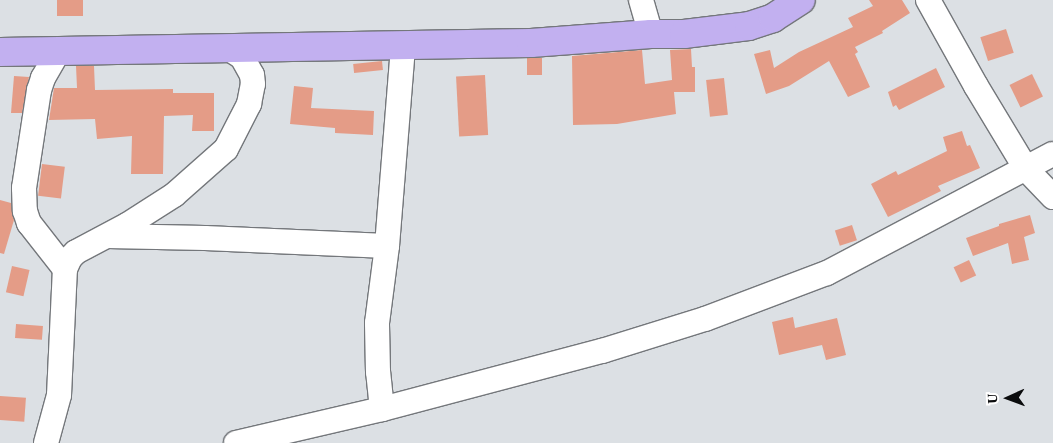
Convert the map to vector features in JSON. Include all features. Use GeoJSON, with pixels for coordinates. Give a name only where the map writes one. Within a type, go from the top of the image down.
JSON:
{"type":"FeatureCollection","features":[{"type":"Feature","properties":{"kind":"main road"},"geometry":{"type":"LineString","coordinates":[[0,52],[231,50],[531,43],[651,34],[684,34],[749,26],[773,18],[801,0]]}},
{"type":"Feature","properties":{"kind":"street"},"geometry":{"type":"LineString","coordinates":[[641,0],[651,34]]}},
{"type":"Feature","properties":{"kind":"street"},"geometry":{"type":"LineString","coordinates":[[928,0],[976,86],[1026,168],[1053,197]]}},
{"type":"Feature","properties":{"kind":"street"},"geometry":{"type":"LineString","coordinates":[[382,409],[378,372],[377,323],[387,246],[403,46]]}},
{"type":"Feature","properties":{"kind":"street"},"geometry":{"type":"LineString","coordinates":[[46,443],[59,395],[65,269],[70,258],[76,252],[174,195],[226,150],[249,104],[254,84],[252,75],[242,57],[231,50]]}},
{"type":"Feature","properties":{"kind":"street"},"geometry":{"type":"LineString","coordinates":[[58,52],[43,78],[39,90],[24,188],[25,211],[29,224],[65,269]]}},
{"type":"Feature","properties":{"kind":"street"},"geometry":{"type":"LineString","coordinates":[[236,443],[382,409],[602,351],[705,319],[827,273],[1053,154]]}},
{"type":"Feature","properties":{"kind":"street"},"geometry":{"type":"LineString","coordinates":[[106,236],[205,238],[387,246]]}},
{"type":"Feature","properties":{"kind":"building"},"geometry":{"type":"Polygon","coordinates":[[[57,0],[83,0],[83,16],[57,16],[57,0]]]}},
{"type":"Feature","properties":{"kind":"building"},"geometry":{"type":"Polygon","coordinates":[[[869,0],[902,0],[910,13],[882,31],[883,33],[855,47],[858,52],[855,54],[870,87],[848,97],[829,61],[789,86],[766,94],[754,54],[770,50],[774,68],[799,52],[853,27],[848,18],[873,6],[869,0]]]}},
{"type":"Feature","properties":{"kind":"building"},"geometry":{"type":"Polygon","coordinates":[[[1006,29],[1014,53],[988,61],[980,37],[1006,29]]]}},
{"type":"Feature","properties":{"kind":"building"},"geometry":{"type":"Polygon","coordinates":[[[691,49],[692,67],[695,67],[695,92],[674,92],[676,114],[617,124],[573,125],[572,56],[642,50],[645,84],[672,80],[670,50],[691,49]]]}},
{"type":"Feature","properties":{"kind":"building"},"geometry":{"type":"Polygon","coordinates":[[[527,58],[542,58],[542,75],[527,75],[527,58]]]}},
{"type":"Feature","properties":{"kind":"building"},"geometry":{"type":"Polygon","coordinates":[[[382,61],[383,70],[354,73],[353,64],[382,61]]]}},
{"type":"Feature","properties":{"kind":"building"},"geometry":{"type":"Polygon","coordinates":[[[76,66],[94,66],[95,90],[173,89],[173,93],[214,93],[214,131],[192,131],[193,115],[164,116],[163,174],[131,174],[132,136],[97,139],[95,119],[49,120],[54,88],[77,88],[76,66]]]}},
{"type":"Feature","properties":{"kind":"building"},"geometry":{"type":"Polygon","coordinates":[[[936,68],[945,87],[899,110],[896,105],[893,107],[888,92],[936,68]]]}},
{"type":"Feature","properties":{"kind":"building"},"geometry":{"type":"Polygon","coordinates":[[[1032,74],[1043,96],[1020,107],[1010,85],[1032,74]]]}},
{"type":"Feature","properties":{"kind":"building"},"geometry":{"type":"Polygon","coordinates":[[[485,75],[488,135],[459,136],[456,77],[485,75]]]}},
{"type":"Feature","properties":{"kind":"building"},"geometry":{"type":"Polygon","coordinates":[[[14,76],[29,77],[22,113],[11,113],[14,76]]]}},
{"type":"Feature","properties":{"kind":"building"},"geometry":{"type":"Polygon","coordinates":[[[724,78],[728,115],[710,117],[706,80],[724,78]]]}},
{"type":"Feature","properties":{"kind":"building"},"geometry":{"type":"Polygon","coordinates":[[[294,86],[313,88],[311,108],[374,111],[373,135],[335,133],[335,128],[290,124],[294,86]]]}},
{"type":"Feature","properties":{"kind":"building"},"geometry":{"type":"Polygon","coordinates":[[[962,131],[967,146],[970,145],[980,168],[938,186],[941,191],[888,217],[871,184],[896,171],[898,175],[947,151],[943,137],[962,131]]]}},
{"type":"Feature","properties":{"kind":"building"},"geometry":{"type":"Polygon","coordinates":[[[42,164],[65,167],[61,199],[38,196],[42,164]]]}},
{"type":"Feature","properties":{"kind":"building"},"geometry":{"type":"Polygon","coordinates":[[[0,200],[11,203],[14,220],[4,254],[0,253],[0,200]]]}},
{"type":"Feature","properties":{"kind":"building"},"geometry":{"type":"Polygon","coordinates":[[[1030,215],[1035,233],[1024,237],[1029,260],[1012,264],[1008,243],[973,256],[966,238],[999,226],[999,224],[1030,215]]]}},
{"type":"Feature","properties":{"kind":"building"},"geometry":{"type":"Polygon","coordinates":[[[852,225],[857,240],[840,246],[835,231],[852,225]]]}},
{"type":"Feature","properties":{"kind":"building"},"geometry":{"type":"Polygon","coordinates":[[[969,260],[976,275],[961,283],[954,267],[969,260]]]}},
{"type":"Feature","properties":{"kind":"building"},"geometry":{"type":"Polygon","coordinates":[[[12,266],[30,270],[23,296],[6,292],[12,266]]]}},
{"type":"Feature","properties":{"kind":"building"},"geometry":{"type":"Polygon","coordinates":[[[793,317],[795,328],[837,318],[846,355],[826,360],[822,345],[779,355],[772,322],[793,317]]]}},
{"type":"Feature","properties":{"kind":"building"},"geometry":{"type":"Polygon","coordinates":[[[16,324],[43,326],[42,340],[15,338],[16,324]]]}},
{"type":"Feature","properties":{"kind":"building"},"geometry":{"type":"Polygon","coordinates":[[[0,396],[26,398],[24,422],[0,420],[0,396]]]}}]}
